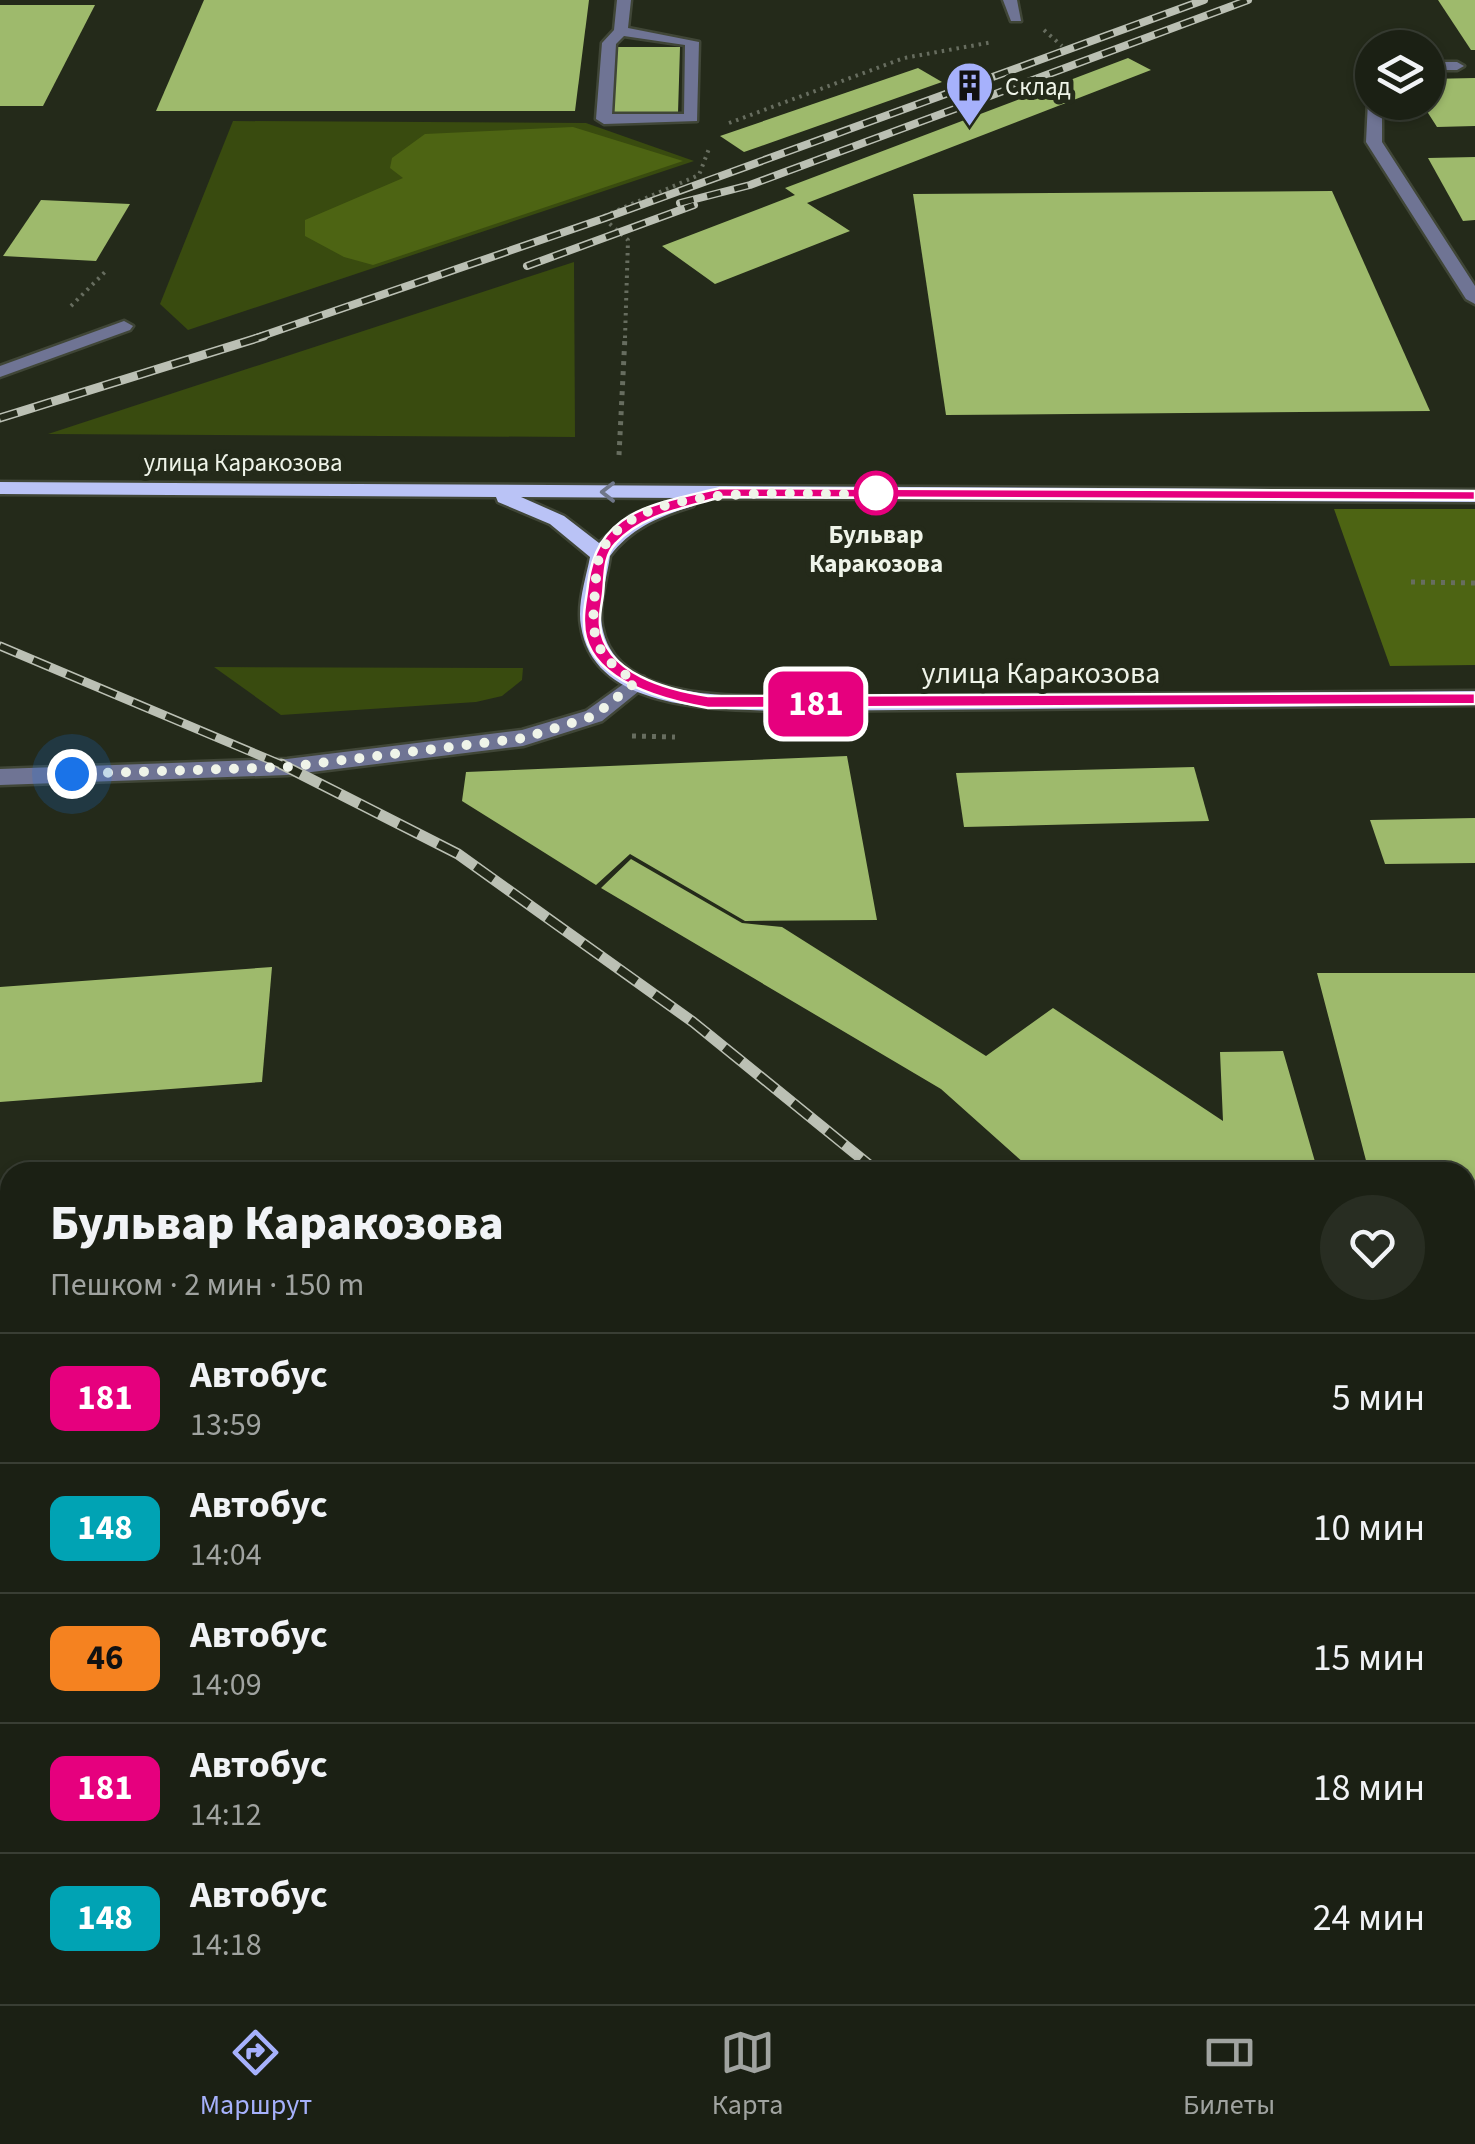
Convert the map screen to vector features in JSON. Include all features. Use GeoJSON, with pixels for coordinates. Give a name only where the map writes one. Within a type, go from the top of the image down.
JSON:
{"type":"FeatureCollection","features":[{"type":"Feature","properties":{"kind":"main road","name":"улица Каракозова"},"geometry":{"type":"LineString","coordinates":[[0,488],[1475,496]]}},
{"type":"Feature","properties":{"kind":"main road","name":"улица Каракозова"},"geometry":{"type":"LineString","coordinates":[[486,491],[524,504],[572,530],[589,541],[600,556]]}},
{"type":"Feature","properties":{"kind":"main road","name":"улица Каракозова"},"geometry":{"type":"LineString","coordinates":[[720,493],[637,518],[610,540],[600,556],[591,626],[602,654],[636,682],[669,695],[708,702],[784,704],[1475,698]]}},
{"type":"Feature","properties":{"kind":"lane"},"geometry":{"type":"LineString","coordinates":[[621,32],[692,42],[692,118],[604,118],[609,43],[621,32],[624,0]]}},
{"type":"Feature","properties":{"kind":"lane"},"geometry":{"type":"LineString","coordinates":[[1010,0],[1016,18]]}},
{"type":"Feature","properties":{"kind":"lane"},"geometry":{"type":"LineString","coordinates":[[1445,66],[1456,66]]}},
{"type":"Feature","properties":{"kind":"lane"},"geometry":{"type":"LineString","coordinates":[[1375,120],[1374,142],[1475,299]]}},
{"type":"Feature","properties":{"kind":"lane"},"geometry":{"type":"LineString","coordinates":[[0,372],[124,326]]}},
{"type":"Feature","properties":{"kind":"lane"},"geometry":{"type":"LineString","coordinates":[[0,776],[287,767],[524,738],[594,716],[636,682]]}},
{"type":"Feature","properties":{"kind":"path"},"geometry":{"type":"LineString","coordinates":[[726,124],[904,58],[993,43],[989,28]]}},
{"type":"Feature","properties":{"kind":"path"},"geometry":{"type":"LineString","coordinates":[[619,462],[630,249],[628,240],[602,217],[699,175],[710,152],[709,141]]}},
{"type":"Feature","properties":{"kind":"path"},"geometry":{"type":"LineString","coordinates":[[1412,582],[1475,583]]}},
{"type":"Feature","properties":{"kind":"green space"},"geometry":{"type":"Polygon","coordinates":[[[233,121],[586,123],[694,161],[188,330],[160,304],[233,121]]]}},
{"type":"Feature","properties":{"kind":"green space"},"geometry":{"type":"Polygon","coordinates":[[[573,127],[683,161],[373,265],[344,257],[305,236],[305,220],[403,178],[390,168],[392,158],[425,134],[573,127]]]}},
{"type":"Feature","properties":{"kind":"green space"},"geometry":{"type":"Polygon","coordinates":[[[574,262],[575,437],[48,434],[574,262]]]}},
{"type":"Feature","properties":{"kind":"green space"},"geometry":{"type":"Polygon","coordinates":[[[1334,509],[1475,509],[1475,665],[1390,666],[1334,509]]]}},
{"type":"Feature","properties":{"kind":"green space"},"geometry":{"type":"Polygon","coordinates":[[[214,667],[523,668],[522,680],[502,696],[476,702],[281,715],[214,667]]]}},
{"type":"Feature","properties":{"kind":"building"},"geometry":{"type":"Polygon","coordinates":[[[204,0],[589,0],[575,111],[156,111],[204,0]]]}},
{"type":"Feature","properties":{"kind":"building"},"geometry":{"type":"Polygon","coordinates":[[[1438,0],[1475,0],[1475,50],[1471,50],[1438,0]]]}},
{"type":"Feature","properties":{"kind":"building"},"geometry":{"type":"Polygon","coordinates":[[[0,5],[95,5],[43,106],[0,106],[0,5]]]}},
{"type":"Feature","properties":{"kind":"building"},"geometry":{"type":"Polygon","coordinates":[[[617,47],[680,47],[678,113],[613,113],[617,47]]]}},
{"type":"Feature","properties":{"kind":"building","name":"Склад"},"geometry":{"type":"Polygon","coordinates":[[[1128,58],[1151,70],[807,203],[850,231],[715,284],[662,246],[795,195],[785,188],[1128,58]]]}},
{"type":"Feature","properties":{"kind":"building"},"geometry":{"type":"Polygon","coordinates":[[[918,68],[942,82],[744,152],[720,136],[918,68]]]}},
{"type":"Feature","properties":{"kind":"building"},"geometry":{"type":"Polygon","coordinates":[[[1475,78],[1475,126],[1437,127],[1433,120],[1445,120],[1445,79],[1475,78]]]}},
{"type":"Feature","properties":{"kind":"building"},"geometry":{"type":"Polygon","coordinates":[[[1475,157],[1475,220],[1463,221],[1428,158],[1475,157]]]}},
{"type":"Feature","properties":{"kind":"building"},"geometry":{"type":"Polygon","coordinates":[[[1332,191],[1430,411],[946,415],[913,194],[1332,191]]]}},
{"type":"Feature","properties":{"kind":"building"},"geometry":{"type":"Polygon","coordinates":[[[41,200],[130,204],[96,261],[3,256],[41,200]]]}},
{"type":"Feature","properties":{"kind":"building"},"geometry":{"type":"Polygon","coordinates":[[[847,756],[877,920],[745,921],[630,854],[596,885],[462,801],[466,772],[847,756]]]}},
{"type":"Feature","properties":{"kind":"building"},"geometry":{"type":"Polygon","coordinates":[[[1194,767],[1209,821],[964,827],[956,773],[1194,767]]]}},
{"type":"Feature","properties":{"kind":"building"},"geometry":{"type":"Polygon","coordinates":[[[1475,818],[1475,863],[1385,864],[1370,820],[1475,818]]]}},
{"type":"Feature","properties":{"kind":"building"},"geometry":{"type":"Polygon","coordinates":[[[631,859],[742,923],[782,927],[986,1056],[1053,1008],[1223,1121],[1220,1052],[1283,1051],[1315,1162],[1023,1162],[941,1089],[601,888],[631,859]]]}},
{"type":"Feature","properties":{"kind":"building"},"geometry":{"type":"Polygon","coordinates":[[[272,967],[262,1082],[0,1102],[0,987],[272,967]]]}},
{"type":"Feature","properties":{"kind":"building"},"geometry":{"type":"Polygon","coordinates":[[[1317,973],[1475,973],[1475,1162],[1366,1162],[1317,973]]]}},
{"type":"Feature","properties":{"kind":"railway"},"geometry":{"type":"LineString","coordinates":[[256,338],[605,218],[1204,0]]}},
{"type":"Feature","properties":{"kind":"railway"},"geometry":{"type":"LineString","coordinates":[[680,203],[750,185],[1248,0]]}},
{"type":"Feature","properties":{"kind":"railway"},"geometry":{"type":"LineString","coordinates":[[527,266],[694,205]]}},
{"type":"Feature","properties":{"kind":"railway"},"geometry":{"type":"LineString","coordinates":[[0,418],[264,336]]}},
{"type":"Feature","properties":{"kind":"railway"},"geometry":{"type":"LineString","coordinates":[[0,646],[286,767]]}},
{"type":"Feature","properties":{"kind":"railway"},"geometry":{"type":"LineString","coordinates":[[281,764],[286,767]]}},
{"type":"Feature","properties":{"kind":"railway"},"geometry":{"type":"LineString","coordinates":[[286,767],[458,854],[693,1022],[866,1162]]}},
{"type":"Feature","properties":{"kind":"bus line","name":"181"},"geometry":{"type":"LineString","coordinates":[[1475,496],[720,493],[637,518],[610,540],[600,556],[591,626],[602,654],[636,682],[669,695],[708,702],[1475,698]]}},
{"type":"Feature","properties":{"kind":"place","name":"Склад"},"geometry":{"type":"Point","coordinates":[970,128]}},
{"type":"Feature","properties":{"kind":"place","name":"Бульвар Каракозова"},"geometry":{"type":"Point","coordinates":[876,493]}},
{"type":"Feature","properties":{"kind":"route"},"geometry":{"type":"LineString","coordinates":[[72,774],[287,767],[524,738],[562,729],[594,716],[636,682],[602,654],[591,626],[600,556],[610,540],[637,518],[720,493],[876,493]]}}]}
